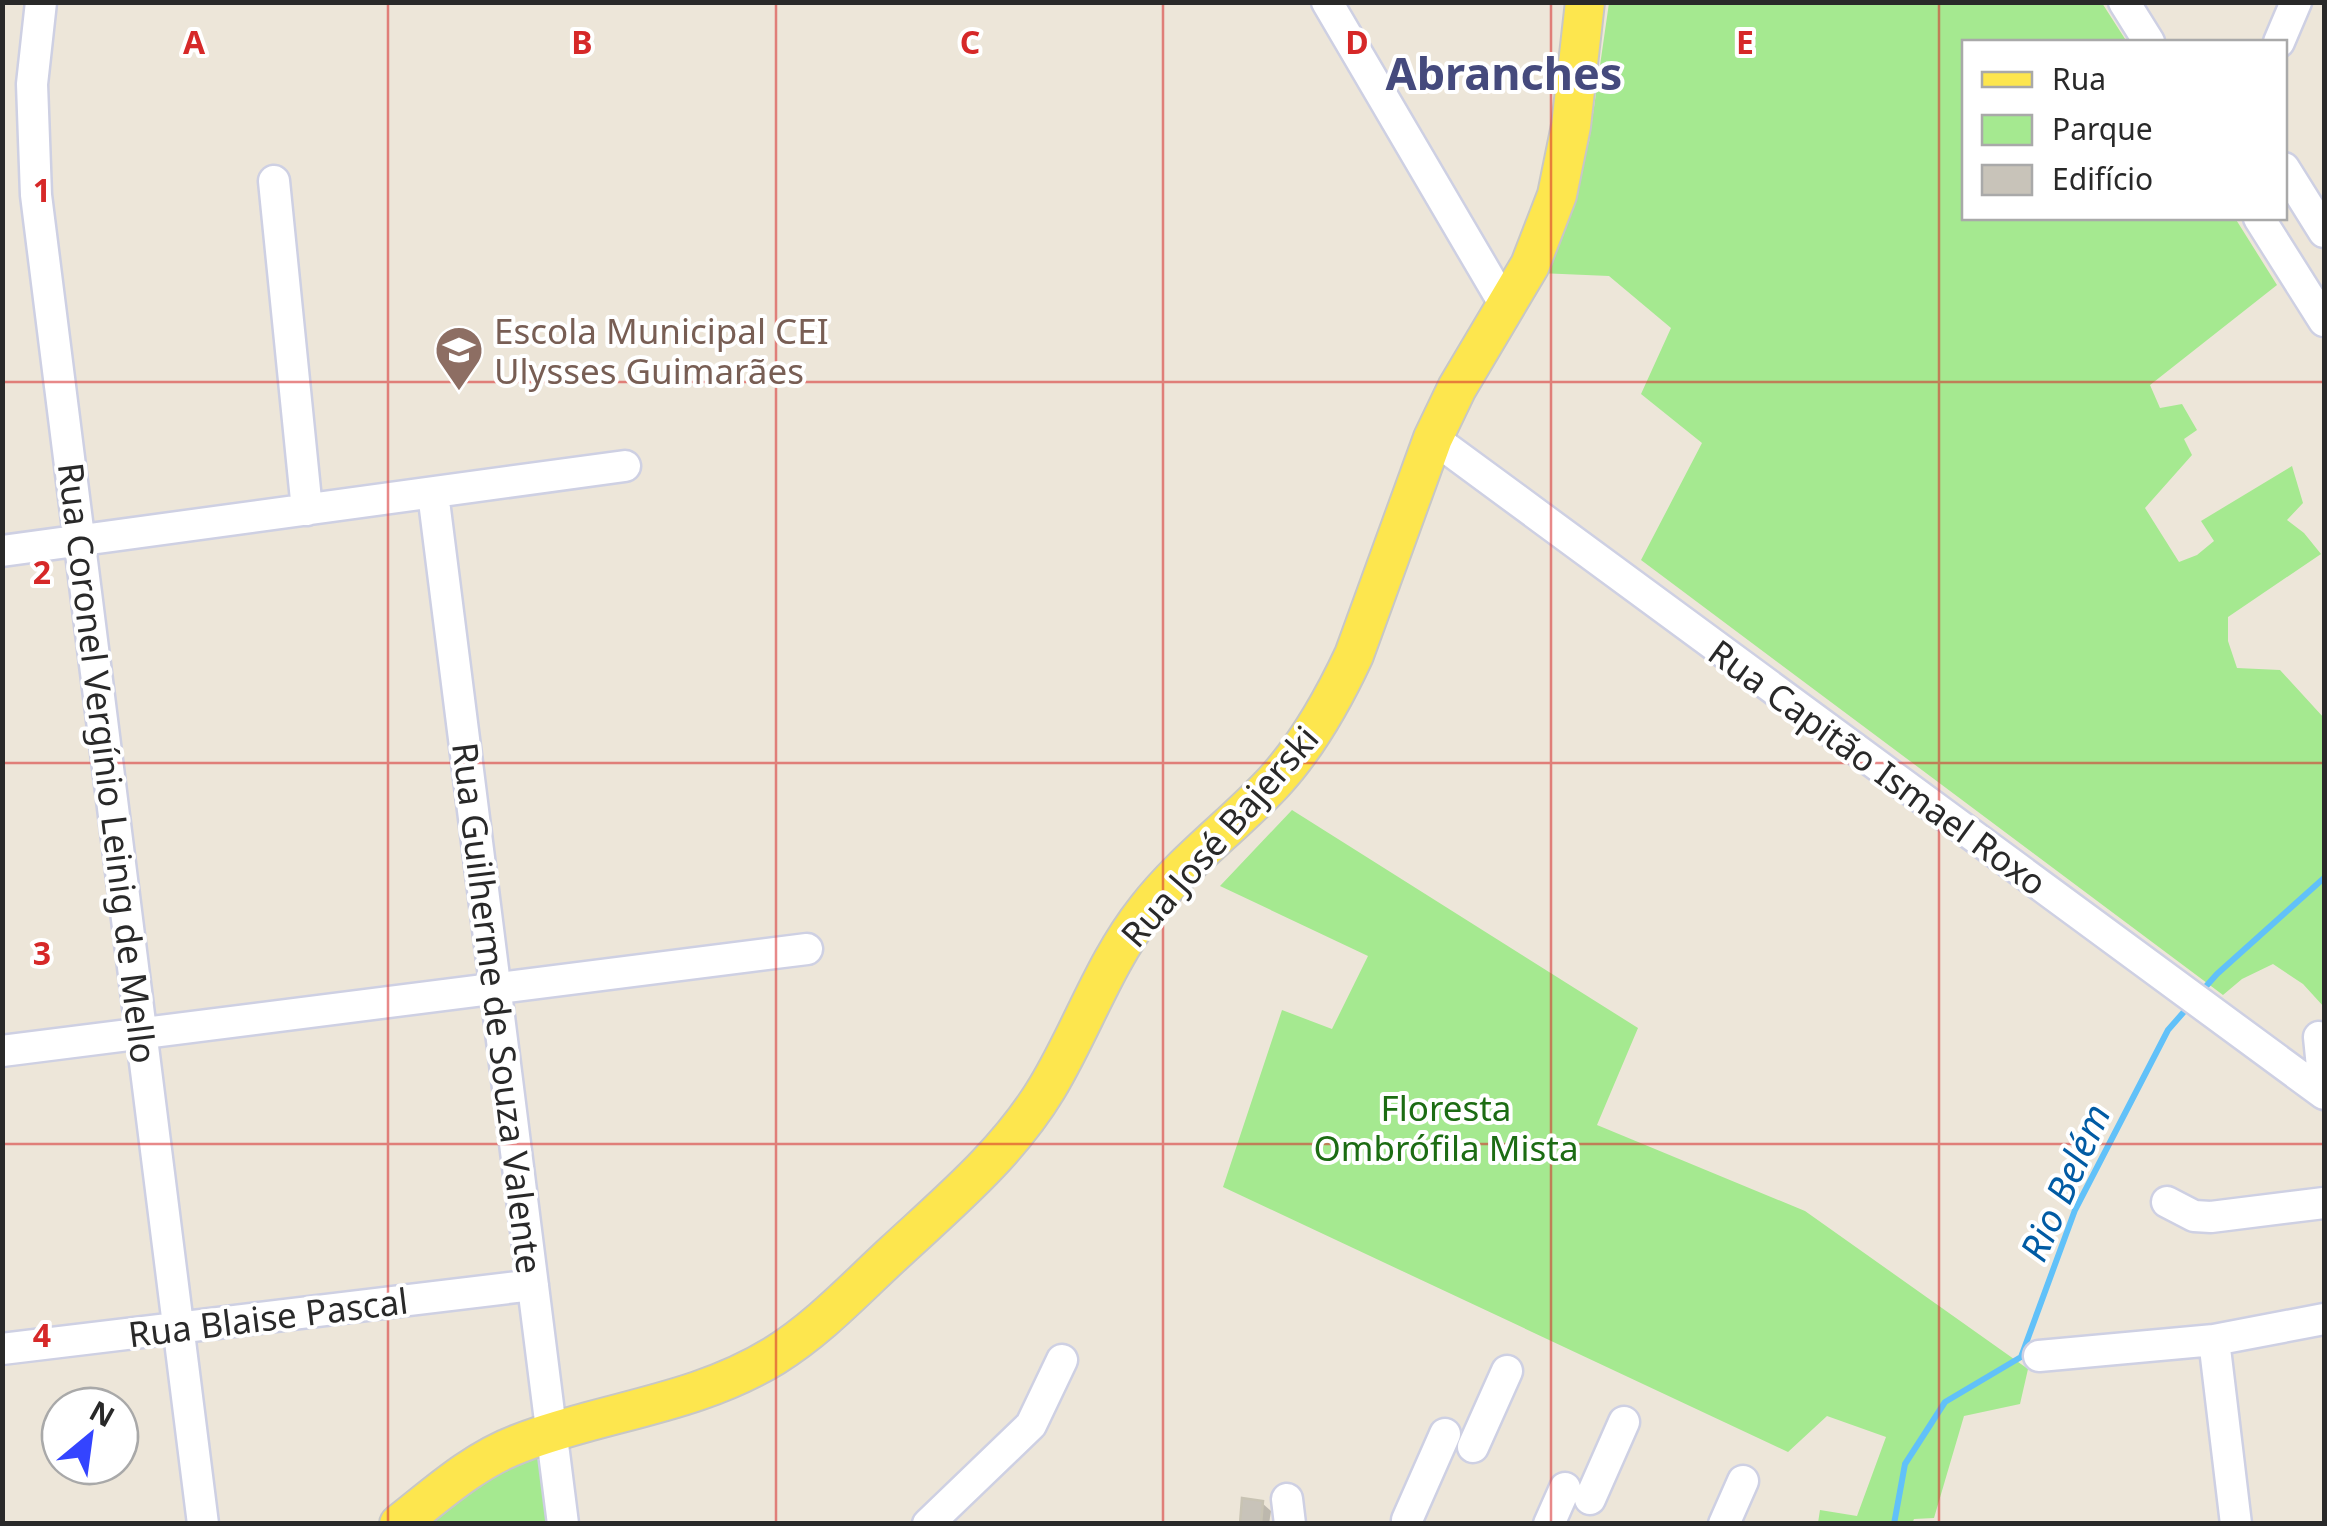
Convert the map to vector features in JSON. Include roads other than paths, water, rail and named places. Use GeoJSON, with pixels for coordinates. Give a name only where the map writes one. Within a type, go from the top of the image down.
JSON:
{"type":"FeatureCollection","features":[{"type":"Feature","properties":{"kind":"main road","name":"Rua José Bajerski"},"geometry":{"type":"LineString","coordinates":[[399,1524],[497,1453],[692,1395],[724,1383],[777,1354],[830,1313],[1008,1144],[1047,1088],[1131,930],[1165,888],[1275,781],[1303,746],[1338,690],[1433,438],[1543,234],[1566,164],[1585,2]]}},
{"type":"Feature","properties":{"kind":"street","name":"Rua Coronel Vergínio Leinig de Mello"},"geometry":{"type":"LineString","coordinates":[[41,2],[32,84],[34,162],[204,1524]]}},
{"type":"Feature","properties":{"kind":"street"},"geometry":{"type":"LineString","coordinates":[[1327,2],[1506,307]]}},
{"type":"Feature","properties":{"kind":"street"},"geometry":{"type":"LineString","coordinates":[[2124,2],[2148,40]]}},
{"type":"Feature","properties":{"kind":"street"},"geometry":{"type":"LineString","coordinates":[[2280,40],[2296,2]]}},
{"type":"Feature","properties":{"kind":"street"},"geometry":{"type":"LineString","coordinates":[[2287,173],[2324,232]]}},
{"type":"Feature","properties":{"kind":"street"},"geometry":{"type":"LineString","coordinates":[[274,181],[308,510]]}},
{"type":"Feature","properties":{"kind":"street"},"geometry":{"type":"LineString","coordinates":[[2261,220],[2324,321]]}},
{"type":"Feature","properties":{"kind":"street","name":"Rua Capitão Ismael Roxo"},"geometry":{"type":"LineString","coordinates":[[1433,438],[2194,999],[2324,1090]]}},
{"type":"Feature","properties":{"kind":"street"},"geometry":{"type":"LineString","coordinates":[[2,551],[625,466]]}},
{"type":"Feature","properties":{"kind":"street","name":"Rua Guilherme de Souza Valente"},"geometry":{"type":"LineString","coordinates":[[433,492],[563,1524]]}},
{"type":"Feature","properties":{"kind":"street"},"geometry":{"type":"LineString","coordinates":[[2,1050],[806,949]]}},
{"type":"Feature","properties":{"kind":"street"},"geometry":{"type":"LineString","coordinates":[[2318,1037],[2324,1090]]}},
{"type":"Feature","properties":{"kind":"street"},"geometry":{"type":"LineString","coordinates":[[2167,1202],[2194,1216],[2211,1217],[2324,1203]]}},
{"type":"Feature","properties":{"kind":"street","name":"Rua Blaise Pascal"},"geometry":{"type":"LineString","coordinates":[[2,1350],[533,1285]]}},
{"type":"Feature","properties":{"kind":"street"},"geometry":{"type":"LineString","coordinates":[[2039,1356],[2214,1340],[2324,1319]]}},
{"type":"Feature","properties":{"kind":"street"},"geometry":{"type":"LineString","coordinates":[[2214,1340],[2236,1524]]}},
{"type":"Feature","properties":{"kind":"street"},"geometry":{"type":"LineString","coordinates":[[922,1523],[1031,1425],[1062,1360]]}},
{"type":"Feature","properties":{"kind":"street"},"geometry":{"type":"LineString","coordinates":[[1407,1520],[1507,1371]]}},
{"type":"Feature","properties":{"kind":"street"},"geometry":{"type":"LineString","coordinates":[[1550,1524],[1577,1493],[1624,1422]]}},
{"type":"Feature","properties":{"kind":"street"},"geometry":{"type":"LineString","coordinates":[[1724,1524],[1743,1481]]}},
{"type":"Feature","properties":{"kind":"waterway","name":"Rio Belém"},"geometry":{"type":"LineString","coordinates":[[2200,993],[2324,878]]}},
{"type":"Feature","properties":{"kind":"waterway","name":"Rio Belém"},"geometry":{"type":"LineString","coordinates":[[1894,1524],[1905,1464],[1945,1402],[2021,1357],[2075,1210],[2168,1030],[2189,1006]]}},
{"type":"Feature","properties":{"kind":"place","name":"Escola Municipal CEI Ulysses Guimarães"},"geometry":{"type":"Point","coordinates":[459,392]}},
{"type":"Feature","properties":{"kind":"district","name":"Abranches"},"geometry":{"type":"Point","coordinates":[1504,72]}},
{"type":"Feature","properties":{"kind":"park label","name":"Floresta Ombrófila Mista"},"geometry":{"type":"Point","coordinates":[1446,1127]}}]}
